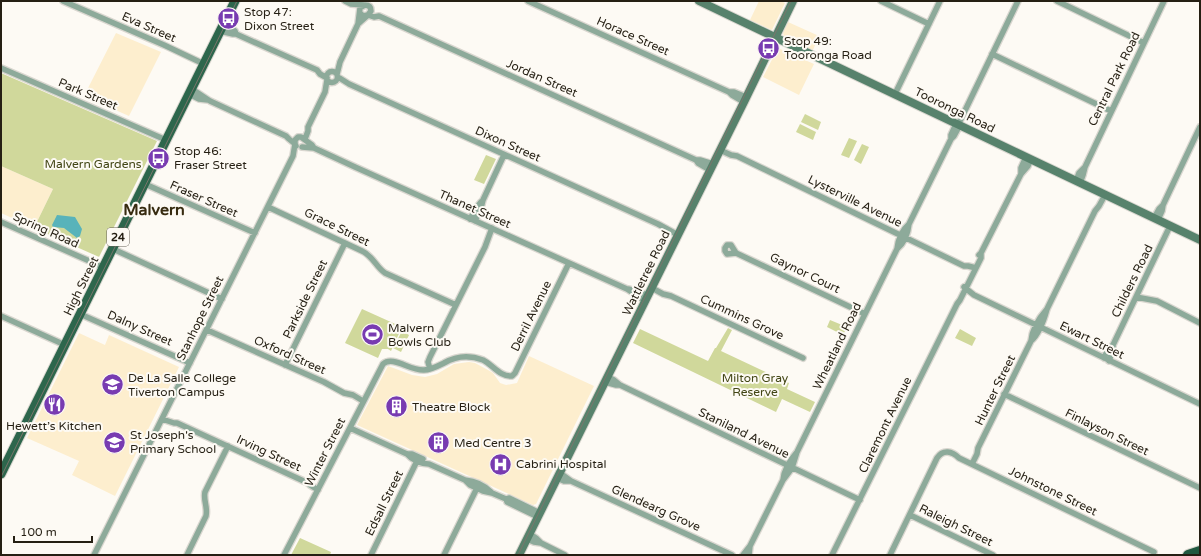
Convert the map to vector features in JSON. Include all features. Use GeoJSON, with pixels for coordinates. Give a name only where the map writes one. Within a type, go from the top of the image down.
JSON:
{"type":"FeatureCollection","features":[{"type":"Feature","properties":{"kind":"highway"},"geometry":{"type":"LineString","coordinates":[[1188,555],[1200,551]]}},
{"type":"Feature","properties":{"kind":"main road","name":"High Street"},"geometry":{"type":"LineString","coordinates":[[1,474],[235,1]]}},
{"type":"Feature","properties":{"kind":"main road","name":"Tooronga Road"},"geometry":{"type":"LineString","coordinates":[[699,1],[1200,240]]}},
{"type":"Feature","properties":{"kind":"main road","name":"Wattletree Road"},"geometry":{"type":"LineString","coordinates":[[519,555],[793,1]]}},
{"type":"Feature","properties":{"kind":"street","name":"Eva Street"},"geometry":{"type":"LineString","coordinates":[[64,1],[204,64]]}},
{"type":"Feature","properties":{"kind":"street"},"geometry":{"type":"LineString","coordinates":[[345,1],[351,4],[367,6]]}},
{"type":"Feature","properties":{"kind":"street"},"geometry":{"type":"LineString","coordinates":[[358,24],[360,8],[367,6],[372,1]]}},
{"type":"Feature","properties":{"kind":"street","name":"Horace Street"},"geometry":{"type":"LineString","coordinates":[[528,1],[729,92],[734,92],[745,99]]}},
{"type":"Feature","properties":{"kind":"street"},"geometry":{"type":"LineString","coordinates":[[880,1],[929,24]]}},
{"type":"Feature","properties":{"kind":"street"},"geometry":{"type":"LineString","coordinates":[[896,94],[940,1]]}},
{"type":"Feature","properties":{"kind":"street","name":"Wheatland Road"},"geometry":{"type":"LineString","coordinates":[[743,555],[750,546],[783,480],[783,475],[790,466],[897,249],[903,242],[903,236],[909,229],[909,224],[951,139],[954,136],[958,124],[1018,1]]}},
{"type":"Feature","properties":{"kind":"street"},"geometry":{"type":"LineString","coordinates":[[1057,1],[1144,43]]}},
{"type":"Feature","properties":{"kind":"street","name":"Central Park Road"},"geometry":{"type":"LineString","coordinates":[[1078,182],[1084,175],[1085,167],[1164,1]]}},
{"type":"Feature","properties":{"kind":"street"},"geometry":{"type":"LineString","coordinates":[[351,4],[353,8],[360,12],[363,16],[368,15]]}},
{"type":"Feature","properties":{"kind":"street"},"geometry":{"type":"LineString","coordinates":[[298,146],[305,144],[302,138],[305,129],[308,127],[325,92],[336,79],[340,62],[358,24],[370,13],[367,6]]}},
{"type":"Feature","properties":{"kind":"street","name":"Jordan Street"},"geometry":{"type":"LineString","coordinates":[[367,6],[379,16],[696,160],[700,160],[712,167]]}},
{"type":"Feature","properties":{"kind":"street","name":"Jordan Street"},"geometry":{"type":"LineString","coordinates":[[368,15],[374,17],[379,16]]}},
{"type":"Feature","properties":{"kind":"street"},"geometry":{"type":"LineString","coordinates":[[222,27],[233,34],[317,70],[334,72],[336,79]]}},
{"type":"Feature","properties":{"kind":"street"},"geometry":{"type":"LineString","coordinates":[[992,54],[1111,111]]}},
{"type":"Feature","properties":{"kind":"street"},"geometry":{"type":"LineString","coordinates":[[325,92],[327,74],[340,62]]}},
{"type":"Feature","properties":{"kind":"street","name":"Park Street"},"geometry":{"type":"LineString","coordinates":[[1,68],[166,140]]}},
{"type":"Feature","properties":{"kind":"street"},"geometry":{"type":"LineString","coordinates":[[317,70],[330,82],[336,79]]}},
{"type":"Feature","properties":{"kind":"street","name":"Dixon Street"},"geometry":{"type":"LineString","coordinates":[[336,79],[658,224],[668,226],[679,233]]}},
{"type":"Feature","properties":{"kind":"street"},"geometry":{"type":"LineString","coordinates":[[190,92],[199,99],[210,101],[286,136],[298,146]]}},
{"type":"Feature","properties":{"kind":"street"},"geometry":{"type":"LineString","coordinates":[[1156,219],[1162,211],[1162,205],[1200,127]]}},
{"type":"Feature","properties":{"kind":"street"},"geometry":{"type":"LineString","coordinates":[[286,136],[291,135],[302,138]]}},
{"type":"Feature","properties":{"kind":"street"},"geometry":{"type":"LineString","coordinates":[[298,146],[295,140],[302,138]]}},
{"type":"Feature","properties":{"kind":"street","name":"Thanet Street"},"geometry":{"type":"LineString","coordinates":[[302,138],[314,148]]}},
{"type":"Feature","properties":{"kind":"street","name":"Thanet Street"},"geometry":{"type":"LineString","coordinates":[[298,146],[314,148],[627,289],[650,292]]}},
{"type":"Feature","properties":{"kind":"street","name":"Stanhope Street"},"geometry":{"type":"LineString","coordinates":[[94,555],[298,146]]}},
{"type":"Feature","properties":{"kind":"street","name":"Lysterville Avenue"},"geometry":{"type":"LineString","coordinates":[[721,148],[733,152],[737,156],[973,270]]}},
{"type":"Feature","properties":{"kind":"street"},"geometry":{"type":"LineString","coordinates":[[473,220],[481,208],[483,200],[504,155]]}},
{"type":"Feature","properties":{"kind":"street","name":"Claremont Avenue"},"geometry":{"type":"LineString","coordinates":[[832,555],[956,304],[960,300],[978,257],[1021,174],[1028,166],[1028,158]]}},
{"type":"Feature","properties":{"kind":"street","name":"Fraser Street"},"geometry":{"type":"LineString","coordinates":[[145,184],[254,233]]}},
{"type":"Feature","properties":{"kind":"street","name":"Hunter Street"},"geometry":{"type":"LineString","coordinates":[[970,464],[977,454],[978,448],[1004,394],[1031,341],[1034,338],[1038,326],[1104,194]]}},
{"type":"Feature","properties":{"kind":"street","name":"Grace Street"},"geometry":{"type":"LineString","coordinates":[[268,207],[367,253],[385,273],[456,305]]}},
{"type":"Feature","properties":{"kind":"street","name":"Spring Road"},"geometry":{"type":"LineString","coordinates":[[1,222],[103,268]]}},
{"type":"Feature","properties":{"kind":"street","name":"Childers Road"},"geometry":{"type":"LineString","coordinates":[[1107,359],[1113,350],[1113,345],[1170,226]]}},
{"type":"Feature","properties":{"kind":"street"},"geometry":{"type":"LineString","coordinates":[[433,351],[433,356],[438,366],[430,369],[429,359],[433,351],[456,305],[485,247],[490,241],[494,229]]}},
{"type":"Feature","properties":{"kind":"street","name":"Parkside Street"},"geometry":{"type":"LineString","coordinates":[[285,365],[345,243]]}},
{"type":"Feature","properties":{"kind":"street"},"geometry":{"type":"LineString","coordinates":[[113,249],[222,299]]}},
{"type":"Feature","properties":{"kind":"street","name":"Gaynor Court"},"geometry":{"type":"LineString","coordinates":[[736,253],[865,314]]}},
{"type":"Feature","properties":{"kind":"street","name":"Derril Avenue"},"geometry":{"type":"LineString","coordinates":[[438,366],[456,358],[468,357],[485,361],[503,374],[512,376],[515,373],[569,263]]}},
{"type":"Feature","properties":{"kind":"street","name":"Cummins Grove"},"geometry":{"type":"LineString","coordinates":[[650,292],[664,290],[671,296],[803,358]]}},
{"type":"Feature","properties":{"kind":"street","name":"Ewart Street"},"geometry":{"type":"LineString","coordinates":[[963,290],[1200,404]]}},
{"type":"Feature","properties":{"kind":"street"},"geometry":{"type":"LineString","coordinates":[[1139,291],[1147,298]]}},
{"type":"Feature","properties":{"kind":"street"},"geometry":{"type":"LineString","coordinates":[[1136,297],[1157,301],[1200,323]]}},
{"type":"Feature","properties":{"kind":"street","name":"Dalny Street"},"geometry":{"type":"LineString","coordinates":[[80,314],[190,363]]}},
{"type":"Feature","properties":{"kind":"street"},"geometry":{"type":"LineString","coordinates":[[1,316],[65,345]]}},
{"type":"Feature","properties":{"kind":"street","name":"Oxford Street"},"geometry":{"type":"LineString","coordinates":[[207,330],[328,384],[344,393],[353,395],[363,401]]}},
{"type":"Feature","properties":{"kind":"street","name":"Winter Street"},"geometry":{"type":"LineString","coordinates":[[284,555],[381,367],[387,361],[392,361],[415,369],[430,369]]}},
{"type":"Feature","properties":{"kind":"street","name":"Staniland Avenue"},"geometry":{"type":"LineString","coordinates":[[606,379],[860,500]]}},
{"type":"Feature","properties":{"kind":"street","name":"Finlayson Street"},"geometry":{"type":"LineString","coordinates":[[1004,394],[1200,488]]}},
{"type":"Feature","properties":{"kind":"street","name":"Irving Street"},"geometry":{"type":"LineString","coordinates":[[163,417],[308,483],[315,483],[319,488]]}},
{"type":"Feature","properties":{"kind":"street"},"geometry":{"type":"LineString","coordinates":[[350,428],[408,454],[410,457],[420,460],[424,464],[430,464],[465,480],[472,481],[486,487],[492,493]]}},
{"type":"Feature","properties":{"kind":"street"},"geometry":{"type":"LineString","coordinates":[[187,555],[205,518],[207,511],[204,499],[205,492],[228,446]]}},
{"type":"Feature","properties":{"kind":"street","name":"Johnstone Street"},"geometry":{"type":"LineString","coordinates":[[910,515],[937,458],[945,452],[951,453],[970,464],[1154,552]]}},
{"type":"Feature","properties":{"kind":"street","name":"Edsall Street"},"geometry":{"type":"LineString","coordinates":[[370,555],[420,460]]}},
{"type":"Feature","properties":{"kind":"street","name":"Glendearg Grove"},"geometry":{"type":"LineString","coordinates":[[558,476],[566,477],[571,482],[732,555]]}},
{"type":"Feature","properties":{"kind":"street"},"geometry":{"type":"LineString","coordinates":[[465,480],[470,485],[483,491],[506,499],[509,498],[539,515]]}},
{"type":"Feature","properties":{"kind":"street"},"geometry":{"type":"LineString","coordinates":[[444,555],[477,488]]}},
{"type":"Feature","properties":{"kind":"street"},"geometry":{"type":"LineString","coordinates":[[890,555],[910,515]]}},
{"type":"Feature","properties":{"kind":"street","name":"Raleigh Street"},"geometry":{"type":"LineString","coordinates":[[910,515],[978,551],[993,555]]}},
{"type":"Feature","properties":{"kind":"street"},"geometry":{"type":"LineString","coordinates":[[528,537],[536,538],[541,543],[566,555]]}},
{"type":"Feature","properties":{"kind":"street","name":"Wheatland Road"},"geometry":{"type":"LineString","coordinates":[[748,555],[750,546]]}},
{"type":"Feature","properties":{"kind":"shaded area"},"geometry":{"type":"Polygon","coordinates":[[[759,1],[781,1],[785,3],[772,30],[750,20],[759,1]]]}},
{"type":"Feature","properties":{"kind":"shaded area"},"geometry":{"type":"Polygon","coordinates":[[[788,22],[819,36],[813,50],[784,37],[783,33],[788,22]]]}},
{"type":"Feature","properties":{"kind":"shaded area"},"geometry":{"type":"Polygon","coordinates":[[[116,33],[161,52],[129,116],[84,96],[116,33]]]}},
{"type":"Feature","properties":{"kind":"shaded area"},"geometry":{"type":"Polygon","coordinates":[[[778,48],[814,64],[799,95],[763,77],[778,48]]]}},
{"type":"Feature","properties":{"kind":"shaded area"},"geometry":{"type":"Polygon","coordinates":[[[1,166],[53,189],[34,228],[1,213],[1,166]]]}},
{"type":"Feature","properties":{"kind":"shaded area","name":"De La Salle College Tiverton Campus"},"geometry":{"type":"Polygon","coordinates":[[[79,333],[105,345],[109,335],[179,367],[115,496],[72,475],[79,461],[27,438],[79,333]]]}},
{"type":"Feature","properties":{"kind":"shaded area","name":"Cabrini Hospital"},"geometry":{"type":"Polygon","coordinates":[[[529,356],[594,386],[536,504],[533,505],[357,425],[388,366],[412,375],[425,377],[437,374],[454,364],[469,362],[475,363],[493,373],[500,383],[506,385],[517,383],[529,356]]]}},
{"type":"Feature","properties":{"kind":"green space","name":"Malvern Gardens"},"geometry":{"type":"Polygon","coordinates":[[[1,73],[157,141],[99,257],[34,228],[53,189],[1,166],[1,73]]]}},
{"type":"Feature","properties":{"kind":"green space"},"geometry":{"type":"Polygon","coordinates":[[[805,114],[821,122],[818,130],[801,122],[805,114]]]}},
{"type":"Feature","properties":{"kind":"green space"},"geometry":{"type":"Polygon","coordinates":[[[800,124],[816,132],[813,140],[796,132],[800,124]]]}},
{"type":"Feature","properties":{"kind":"green space"},"geometry":{"type":"Polygon","coordinates":[[[849,138],[857,141],[849,158],[841,155],[849,138]]]}},
{"type":"Feature","properties":{"kind":"green space"},"geometry":{"type":"Polygon","coordinates":[[[862,144],[869,147],[861,164],[854,160],[862,144]]]}},
{"type":"Feature","properties":{"kind":"green space"},"geometry":{"type":"Polygon","coordinates":[[[486,155],[496,159],[484,184],[474,180],[486,155]]]}},
{"type":"Feature","properties":{"kind":"green space","name":"Malvern Bowls Club"},"geometry":{"type":"Polygon","coordinates":[[[362,309],[402,327],[391,351],[388,349],[382,349],[378,358],[345,343],[362,309]]]}},
{"type":"Feature","properties":{"kind":"green space"},"geometry":{"type":"Polygon","coordinates":[[[830,320],[847,327],[843,335],[827,327],[830,320]]]}},
{"type":"Feature","properties":{"kind":"green space","name":"Milton Gray Reserve"},"geometry":{"type":"Polygon","coordinates":[[[728,328],[732,330],[721,351],[789,383],[787,389],[815,402],[810,412],[782,399],[776,412],[633,343],[640,329],[708,361],[728,328]]]}},
{"type":"Feature","properties":{"kind":"green space"},"geometry":{"type":"Polygon","coordinates":[[[960,329],[976,338],[972,346],[955,338],[960,329]]]}},
{"type":"Feature","properties":{"kind":"green space"},"geometry":{"type":"Polygon","coordinates":[[[402,331],[409,335],[401,352],[393,348],[402,331]]]}},
{"type":"Feature","properties":{"kind":"green space"},"geometry":{"type":"Polygon","coordinates":[[[300,538],[331,552],[330,555],[291,555],[300,538]]]}},
{"type":"Feature","properties":{"kind":"water"},"geometry":{"type":"Polygon","coordinates":[[[57,215],[75,217],[82,229],[80,236],[77,238],[64,228],[53,227],[52,225],[57,215]]]}},
{"type":"Feature","properties":{"kind":"tram line"},"geometry":{"type":"LineString","coordinates":[[1,477],[237,1]]}},
{"type":"Feature","properties":{"kind":"tram line"},"geometry":{"type":"LineString","coordinates":[[518,555],[791,1]]}},
{"type":"Feature","properties":{"kind":"place","name":"Stop 47: Dixon Street"},"geometry":{"type":"Point","coordinates":[228,19]}},
{"type":"Feature","properties":{"kind":"place","name":"Stop 49: Tooronga Road"},"geometry":{"type":"Point","coordinates":[769,48]}},
{"type":"Feature","properties":{"kind":"place","name":"Stop 46: Fraser Street"},"geometry":{"type":"Point","coordinates":[159,158]}},
{"type":"Feature","properties":{"kind":"place","name":"Malvern Bowls Club"},"geometry":{"type":"Point","coordinates":[373,335]}},
{"type":"Feature","properties":{"kind":"place","name":"De La Salle College Tiverton Campus"},"geometry":{"type":"Point","coordinates":[112,385]}},
{"type":"Feature","properties":{"kind":"place","name":"Hewett’s Kitchen"},"geometry":{"type":"Point","coordinates":[54,405]}},
{"type":"Feature","properties":{"kind":"place","name":"Theatre Block"},"geometry":{"type":"Point","coordinates":[397,407]}},
{"type":"Feature","properties":{"kind":"place","name":"St Joseph's Primary School"},"geometry":{"type":"Point","coordinates":[115,442]}},
{"type":"Feature","properties":{"kind":"place","name":"Med Centre 3"},"geometry":{"type":"Point","coordinates":[438,443]}},
{"type":"Feature","properties":{"kind":"place","name":"Cabrini Hospital"},"geometry":{"type":"Point","coordinates":[500,464]}},
{"type":"Feature","properties":{"kind":"district","name":"Malvern"},"geometry":{"type":"Point","coordinates":[154,210]}}]}
